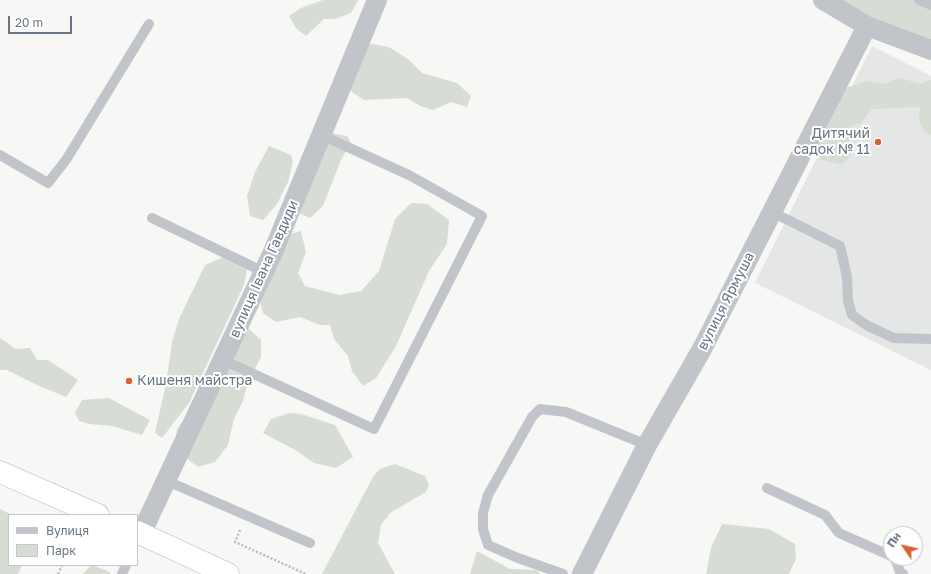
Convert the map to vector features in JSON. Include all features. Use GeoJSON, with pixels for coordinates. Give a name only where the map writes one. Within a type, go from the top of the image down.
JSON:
{"type":"FeatureCollection","features":[{"type":"Feature","properties":{"kind":"highway"},"geometry":{"type":"LineString","coordinates":[[0,472],[96,514]]}},
{"type":"Feature","properties":{"kind":"highway"},"geometry":{"type":"LineString","coordinates":[[138,537],[228,574]]}},
{"type":"Feature","properties":{"kind":"street","name":"вулиця Івана Гавдиди"},"geometry":{"type":"LineString","coordinates":[[138,537],[167,481],[264,272],[377,0]]}},
{"type":"Feature","properties":{"kind":"street"},"geometry":{"type":"LineString","coordinates":[[823,0],[867,26],[931,50]]}},
{"type":"Feature","properties":{"kind":"street","name":"вулиця Ярмуша"},"geometry":{"type":"LineString","coordinates":[[582,574],[647,445],[702,349],[867,26]]}},
{"type":"Feature","properties":{"kind":"lane"},"geometry":{"type":"LineString","coordinates":[[919,0],[931,6]]}},
{"type":"Feature","properties":{"kind":"lane"},"geometry":{"type":"LineString","coordinates":[[0,155],[48,183],[66,160],[149,24]]}},
{"type":"Feature","properties":{"kind":"lane"},"geometry":{"type":"LineString","coordinates":[[223,360],[374,429],[482,216],[409,175],[321,135]]}},
{"type":"Feature","properties":{"kind":"lane"},"geometry":{"type":"LineString","coordinates":[[772,212],[840,246],[847,277],[848,302],[852,315],[868,326],[894,338],[931,340]]}},
{"type":"Feature","properties":{"kind":"lane"},"geometry":{"type":"LineString","coordinates":[[152,218],[264,272]]}},
{"type":"Feature","properties":{"kind":"lane"},"geometry":{"type":"LineString","coordinates":[[564,574],[518,558],[488,545],[483,529],[484,513],[488,495],[532,417],[540,409],[566,412],[647,445]]}},
{"type":"Feature","properties":{"kind":"lane"},"geometry":{"type":"LineString","coordinates":[[167,481],[310,543]]}},
{"type":"Feature","properties":{"kind":"lane"},"geometry":{"type":"LineString","coordinates":[[767,488],[825,515],[839,533],[883,552]]}},
{"type":"Feature","properties":{"kind":"lane"},"geometry":{"type":"LineString","coordinates":[[898,566],[900,572],[904,574]]}},
{"type":"Feature","properties":{"kind":"path"},"geometry":{"type":"LineString","coordinates":[[235,542],[306,574]]}},
{"type":"Feature","properties":{"kind":"shaded area","name":"Дитячий садок № 11"},"geometry":{"type":"Polygon","coordinates":[[[872,46],[931,76],[931,370],[755,283],[872,46]]]}},
{"type":"Feature","properties":{"kind":"green space"},"geometry":{"type":"Polygon","coordinates":[[[323,0],[358,0],[351,13],[335,19],[324,19],[306,36],[296,28],[289,16],[301,8],[323,0]]]}},
{"type":"Feature","properties":{"kind":"green space"},"geometry":{"type":"Polygon","coordinates":[[[814,0],[931,0],[931,43],[814,0]]]}},
{"type":"Feature","properties":{"kind":"green space"},"geometry":{"type":"Polygon","coordinates":[[[372,44],[389,47],[409,60],[422,73],[457,83],[471,96],[467,107],[451,102],[433,110],[420,106],[407,98],[364,100],[349,90],[355,49],[372,44]]]}},
{"type":"Feature","properties":{"kind":"green space"},"geometry":{"type":"Polygon","coordinates":[[[899,78],[922,84],[931,80],[931,135],[924,131],[919,120],[920,107],[872,109],[861,123],[849,127],[846,134],[854,150],[844,163],[839,164],[821,160],[816,144],[845,88],[867,81],[884,84],[899,78]]]}},
{"type":"Feature","properties":{"kind":"green space"},"geometry":{"type":"Polygon","coordinates":[[[331,133],[347,136],[351,142],[341,160],[323,206],[310,218],[299,213],[331,133]]]}},
{"type":"Feature","properties":{"kind":"green space"},"geometry":{"type":"Polygon","coordinates":[[[269,146],[291,155],[293,162],[288,182],[277,204],[263,220],[250,216],[247,196],[255,172],[269,146]]]}},
{"type":"Feature","properties":{"kind":"green space"},"geometry":{"type":"Polygon","coordinates":[[[411,203],[427,204],[449,220],[447,244],[429,271],[396,346],[376,378],[363,386],[352,371],[348,356],[334,339],[330,325],[320,325],[300,317],[276,322],[263,313],[259,296],[284,236],[301,231],[306,252],[298,273],[305,286],[339,295],[361,291],[379,271],[395,219],[411,203]]]}},
{"type":"Feature","properties":{"kind":"green space"},"geometry":{"type":"Polygon","coordinates":[[[226,256],[247,269],[244,285],[189,403],[162,438],[155,433],[166,384],[172,342],[179,319],[205,265],[226,256]]]}},
{"type":"Feature","properties":{"kind":"green space"},"geometry":{"type":"Polygon","coordinates":[[[248,328],[261,340],[261,357],[248,382],[243,401],[234,419],[228,445],[215,462],[198,467],[180,453],[175,444],[177,429],[248,328]]]}},
{"type":"Feature","properties":{"kind":"green space"},"geometry":{"type":"Polygon","coordinates":[[[0,338],[16,349],[30,348],[37,360],[48,360],[78,380],[66,397],[7,370],[0,370],[0,338]]]}},
{"type":"Feature","properties":{"kind":"green space"},"geometry":{"type":"Polygon","coordinates":[[[109,398],[150,420],[142,435],[112,426],[89,424],[79,421],[75,413],[82,400],[109,398]]]}},
{"type":"Feature","properties":{"kind":"green space"},"geometry":{"type":"Polygon","coordinates":[[[289,413],[301,414],[335,425],[353,457],[336,468],[314,463],[297,451],[263,433],[271,419],[289,413]]]}},
{"type":"Feature","properties":{"kind":"green space"},"geometry":{"type":"Polygon","coordinates":[[[395,464],[425,476],[429,485],[426,492],[390,513],[381,525],[378,543],[395,574],[322,574],[374,475],[380,469],[395,464]]]}},
{"type":"Feature","properties":{"kind":"green space"},"geometry":{"type":"Polygon","coordinates":[[[0,509],[10,514],[8,514],[8,566],[22,566],[18,574],[0,574],[0,509]]]}},
{"type":"Feature","properties":{"kind":"green space"},"geometry":{"type":"Polygon","coordinates":[[[722,524],[769,529],[795,544],[796,559],[789,574],[706,574],[711,548],[722,524]]]}},
{"type":"Feature","properties":{"kind":"green space"},"geometry":{"type":"Polygon","coordinates":[[[477,551],[510,569],[537,570],[540,574],[470,574],[477,551]]]}},
{"type":"Feature","properties":{"kind":"green space"},"geometry":{"type":"Polygon","coordinates":[[[90,566],[94,566],[108,571],[111,574],[83,574],[90,566]]]}},
{"type":"Feature","properties":{"kind":"place","name":"Дитячий садок № 11"},"geometry":{"type":"Point","coordinates":[878,142]}},
{"type":"Feature","properties":{"kind":"place","name":"Кишеня майстра"},"geometry":{"type":"Point","coordinates":[129,381]}}]}
